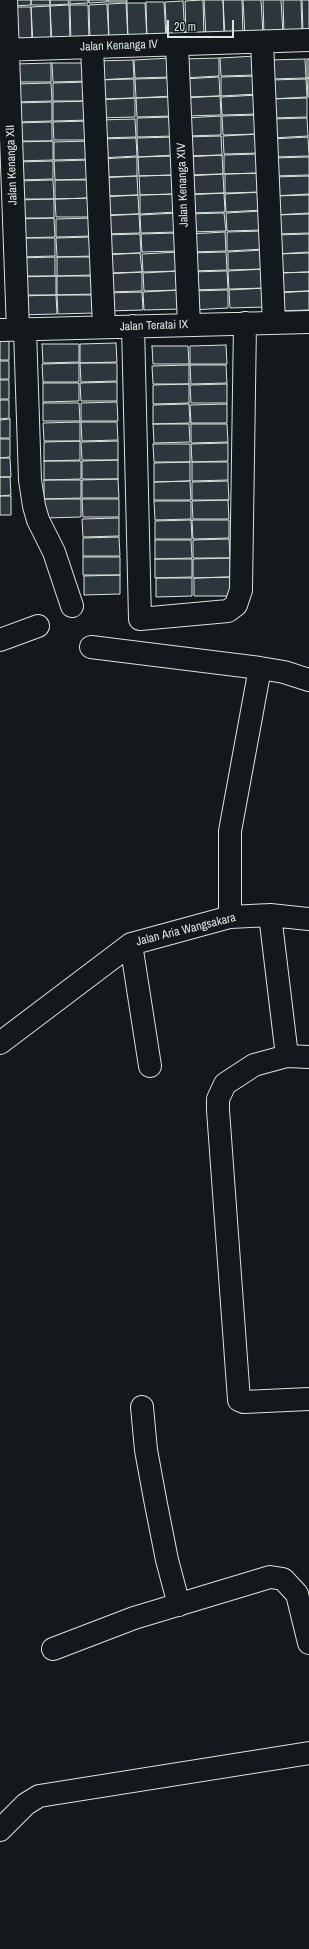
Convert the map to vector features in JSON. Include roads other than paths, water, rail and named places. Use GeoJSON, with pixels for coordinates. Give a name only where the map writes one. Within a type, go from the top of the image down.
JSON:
{"type":"FeatureCollection","features":[{"type":"Feature","properties":{"kind":"street","name":"Jalan Kenanga XII"},"geometry":{"type":"LineString","coordinates":[[6,0],[4,50],[14,330],[30,480],[38,520],[54,552],[72,606]]}},
{"type":"Feature","properties":{"kind":"street","name":"Jalan Kenanga IV"},"geometry":{"type":"LineString","coordinates":[[4,50],[309,40]]}},
{"type":"Feature","properties":{"kind":"street"},"geometry":{"type":"LineString","coordinates":[[262,42],[274,323]]}},
{"type":"Feature","properties":{"kind":"street","name":"Jalan Kenanga XIV"},"geometry":{"type":"LineString","coordinates":[[177,44],[188,325]]}},
{"type":"Feature","properties":{"kind":"street"},"geometry":{"type":"LineString","coordinates":[[92,47],[104,327]]}},
{"type":"Feature","properties":{"kind":"street","name":"Jalan Teratai IX"},"geometry":{"type":"LineString","coordinates":[[14,330],[309,322]]}},
{"type":"Feature","properties":{"kind":"street"},"geometry":{"type":"LineString","coordinates":[[133,326],[140,619],[228,611],[236,605],[241,590],[245,323]]}},
{"type":"Feature","properties":{"kind":"street"},"geometry":{"type":"LineString","coordinates":[[0,640],[38,626]]}},
{"type":"Feature","properties":{"kind":"street"},"geometry":{"type":"LineString","coordinates":[[91,646],[260,668],[284,672],[309,680]]}},
{"type":"Feature","properties":{"kind":"street"},"geometry":{"type":"LineString","coordinates":[[230,917],[230,830],[260,668]]}},
{"type":"Feature","properties":{"kind":"street"},"geometry":{"type":"LineString","coordinates":[[270,916],[287,1056]]}},
{"type":"Feature","properties":{"kind":"street","name":"Jalan Aria Wangsakara"},"geometry":{"type":"LineString","coordinates":[[0,1043],[131,944],[230,917],[270,916],[309,919]]}},
{"type":"Feature","properties":{"kind":"street"},"geometry":{"type":"LineString","coordinates":[[131,944],[150,1066]]}},
{"type":"Feature","properties":{"kind":"street"},"geometry":{"type":"LineString","coordinates":[[309,1057],[287,1056],[254,1065],[225,1084],[218,1099],[239,1400],[244,1402],[309,1399]]}},
{"type":"Feature","properties":{"kind":"street"},"geometry":{"type":"LineString","coordinates":[[142,1407],[146,1450],[155,1499],[167,1560],[179,1605]]}},
{"type":"Feature","properties":{"kind":"street"},"geometry":{"type":"LineString","coordinates":[[53,1648],[134,1618],[270,1578],[283,1579],[297,1594],[309,1644]]}},
{"type":"Feature","properties":{"kind":"street"},"geometry":{"type":"LineString","coordinates":[[0,1830],[26,1804],[39,1796],[309,1752]]}}]}
